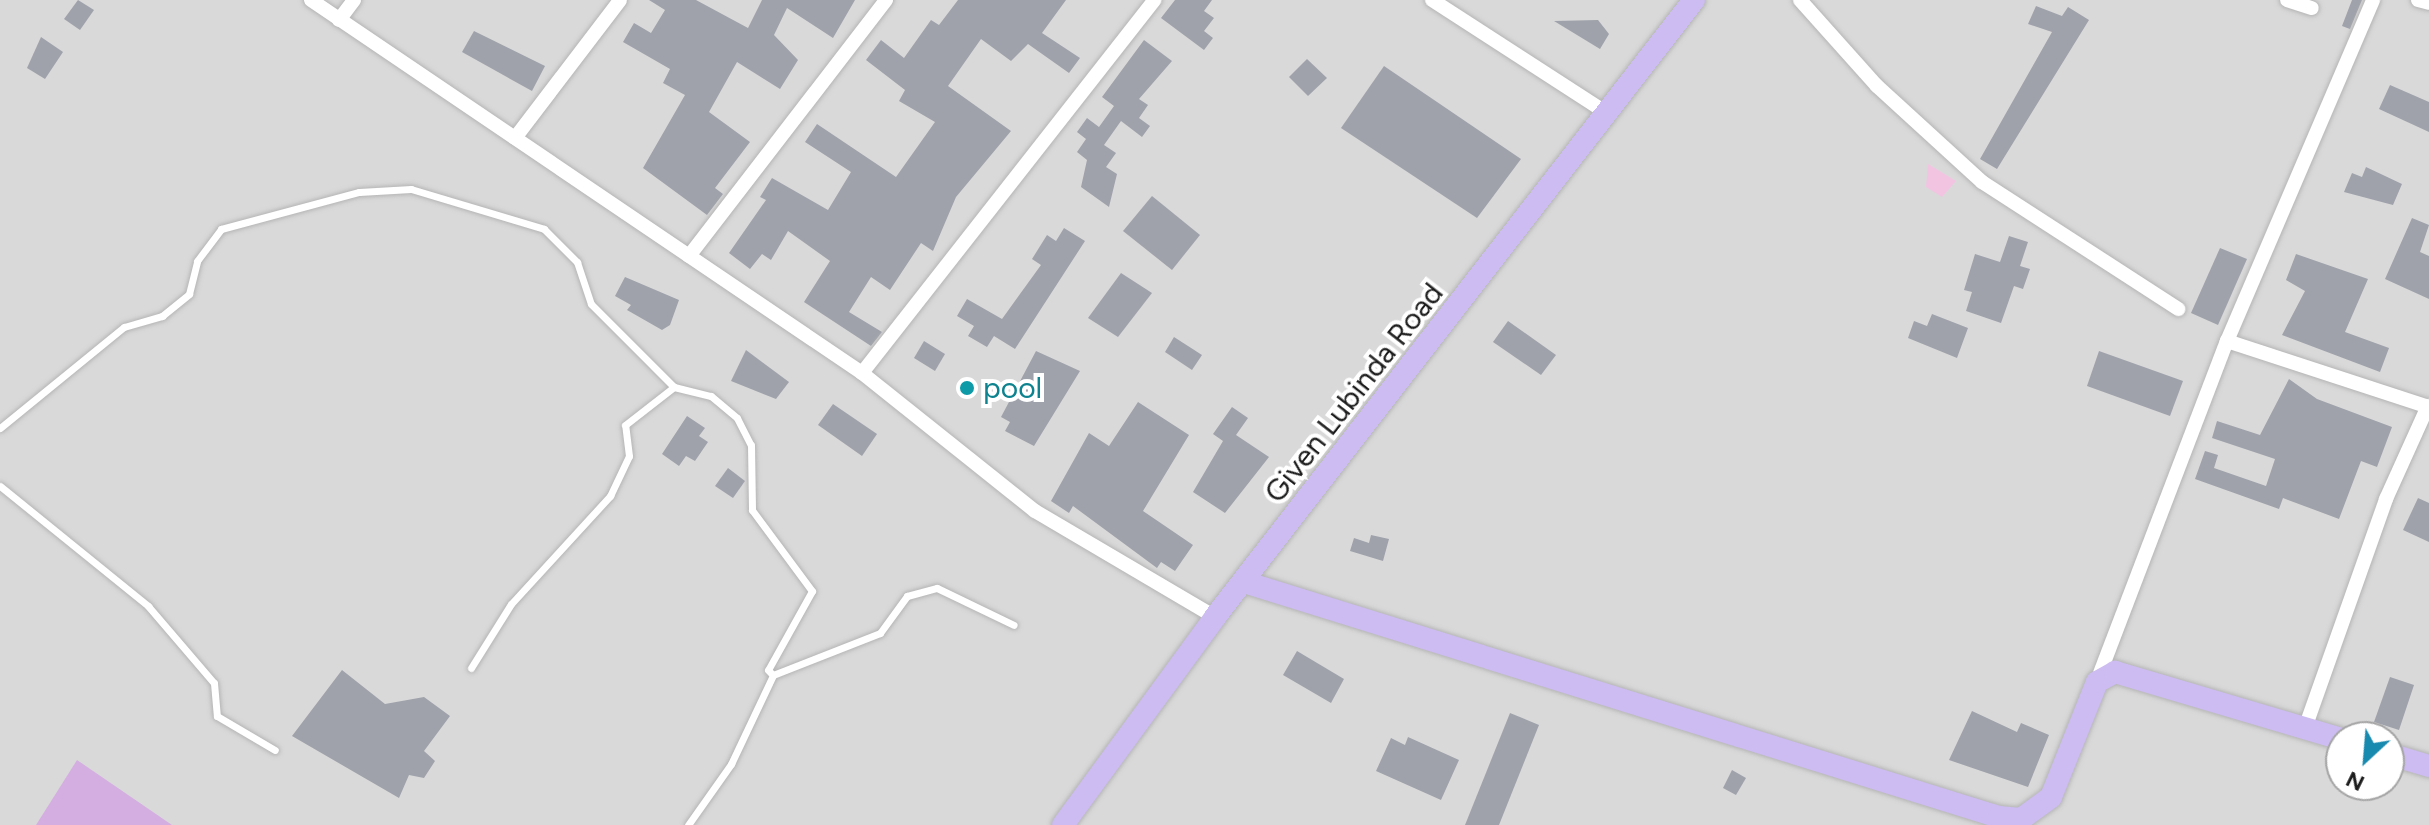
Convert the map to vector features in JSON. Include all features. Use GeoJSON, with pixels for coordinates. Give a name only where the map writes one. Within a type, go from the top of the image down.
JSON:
{"type":"FeatureCollection","features":[{"type":"Feature","properties":{"kind":"street"},"geometry":{"type":"LineString","coordinates":[[311,0],[862,373],[1035,511],[1215,617]]}},
{"type":"Feature","properties":{"kind":"street"},"geometry":{"type":"LineString","coordinates":[[339,20],[354,0]]}},
{"type":"Feature","properties":{"kind":"street"},"geometry":{"type":"LineString","coordinates":[[515,138],[620,0]]}},
{"type":"Feature","properties":{"kind":"street"},"geometry":{"type":"LineString","coordinates":[[689,256],[886,0]]}},
{"type":"Feature","properties":{"kind":"street"},"geometry":{"type":"LineString","coordinates":[[862,373],[1154,0]]}},
{"type":"Feature","properties":{"kind":"street"},"geometry":{"type":"LineString","coordinates":[[1432,0],[1605,112]]}},
{"type":"Feature","properties":{"kind":"street","name":"Given Lubinda Road"},"geometry":{"type":"LineString","coordinates":[[1063,825],[1215,617],[1694,0]]}},
{"type":"Feature","properties":{"kind":"street"},"geometry":{"type":"LineString","coordinates":[[1800,0],[1877,86],[1982,182],[2178,309]]}},
{"type":"Feature","properties":{"kind":"street"},"geometry":{"type":"LineString","coordinates":[[2287,0],[2312,8]]}},
{"type":"Feature","properties":{"kind":"street"},"geometry":{"type":"LineString","coordinates":[[1244,582],[1999,817],[2021,819],[2051,797],[2106,670],[2227,341],[2373,0]]}},
{"type":"Feature","properties":{"kind":"street"},"geometry":{"type":"LineString","coordinates":[[2418,0],[2429,3]]}},
{"type":"Feature","properties":{"kind":"street"},"geometry":{"type":"LineString","coordinates":[[2227,341],[2428,406],[2386,499],[2305,728]]}},
{"type":"Feature","properties":{"kind":"street"},"geometry":{"type":"LineString","coordinates":[[2106,670],[2325,734]]}},
{"type":"Feature","properties":{"kind":"street"},"geometry":{"type":"LineString","coordinates":[[2405,759],[2429,766]]}},
{"type":"Feature","properties":{"kind":"lane"},"geometry":{"type":"LineString","coordinates":[[0,428],[124,327],[162,316],[189,294],[197,261],[221,229],[359,192],[411,189],[544,229],[577,262],[591,304],[674,387],[711,396],[737,418],[751,445],[752,510],[812,591],[768,670],[773,675]]}},
{"type":"Feature","properties":{"kind":"lane"},"geometry":{"type":"LineString","coordinates":[[471,668],[511,604],[558,549],[583,533],[615,489],[629,456],[625,425],[674,387]]}},
{"type":"Feature","properties":{"kind":"lane"},"geometry":{"type":"LineString","coordinates":[[0,486],[148,606],[214,683],[217,716],[275,750]]}},
{"type":"Feature","properties":{"kind":"lane"},"geometry":{"type":"LineString","coordinates":[[688,825],[731,764],[773,675],[880,633],[907,596],[937,588],[1014,625]]}},
{"type":"Feature","properties":{"kind":"shaded area"},"geometry":{"type":"Polygon","coordinates":[[[0,0],[2429,0],[2429,825],[0,825],[0,0]]]}},
{"type":"Feature","properties":{"kind":"shaded area"},"geometry":{"type":"Polygon","coordinates":[[[1928,164],[1956,181],[1942,197],[1926,187],[1928,164]]]}},
{"type":"Feature","properties":{"kind":"shaded area"},"geometry":{"type":"Polygon","coordinates":[[[77,760],[172,825],[36,825],[77,760]]]}},
{"type":"Feature","properties":{"kind":"building"},"geometry":{"type":"Polygon","coordinates":[[[78,0],[94,10],[80,30],[64,19],[78,0]]]}},
{"type":"Feature","properties":{"kind":"building"},"geometry":{"type":"Polygon","coordinates":[[[649,0],[696,0],[748,28],[762,0],[855,0],[833,38],[787,8],[774,35],[798,60],[780,89],[737,62],[709,112],[750,142],[715,188],[723,194],[707,215],[643,168],[685,95],[663,83],[670,69],[623,42],[634,23],[651,33],[665,10],[649,0]]]}},
{"type":"Feature","properties":{"kind":"building"},"geometry":{"type":"Polygon","coordinates":[[[958,0],[1066,0],[1042,33],[1080,58],[1069,73],[1028,44],[1011,61],[981,39],[948,86],[1011,131],[956,197],[933,251],[921,243],[890,290],[871,277],[849,312],[882,332],[871,346],[804,302],[830,261],[788,231],[771,260],[762,254],[750,269],[729,253],[766,200],[760,197],[772,178],[828,210],[851,172],[805,142],[817,124],[896,177],[935,122],[899,101],[905,90],[866,60],[881,40],[904,58],[931,20],[939,25],[958,0]]]}},
{"type":"Feature","properties":{"kind":"building"},"geometry":{"type":"Polygon","coordinates":[[[1175,0],[1212,0],[1204,11],[1214,18],[1204,31],[1213,38],[1204,50],[1161,18],[1175,0]]]}},
{"type":"Feature","properties":{"kind":"building"},"geometry":{"type":"Polygon","coordinates":[[[2352,0],[2362,0],[2350,29],[2342,26],[2352,0]]]}},
{"type":"Feature","properties":{"kind":"building"},"geometry":{"type":"Polygon","coordinates":[[[2036,6],[2062,16],[2068,7],[2089,20],[1997,169],[1980,159],[2052,32],[2028,24],[2036,6]]]}},
{"type":"Feature","properties":{"kind":"building"},"geometry":{"type":"Polygon","coordinates":[[[1598,20],[1609,34],[1600,49],[1554,21],[1598,20]]]}},
{"type":"Feature","properties":{"kind":"building"},"geometry":{"type":"Polygon","coordinates":[[[474,31],[545,66],[532,91],[462,52],[474,31]]]}},
{"type":"Feature","properties":{"kind":"building"},"geometry":{"type":"Polygon","coordinates":[[[41,37],[63,52],[45,79],[27,68],[41,37]]]}},
{"type":"Feature","properties":{"kind":"building"},"geometry":{"type":"Polygon","coordinates":[[[1144,40],[1172,61],[1139,99],[1148,105],[1139,118],[1150,126],[1142,137],[1121,121],[1104,145],[1116,153],[1106,167],[1117,174],[1109,207],[1081,187],[1087,160],[1077,152],[1086,139],[1077,132],[1087,118],[1099,127],[1114,106],[1102,97],[1144,40]]]}},
{"type":"Feature","properties":{"kind":"building"},"geometry":{"type":"Polygon","coordinates":[[[1307,59],[1327,78],[1308,96],[1289,77],[1307,59]]]}},
{"type":"Feature","properties":{"kind":"building"},"geometry":{"type":"Polygon","coordinates":[[[1384,66],[1521,159],[1477,218],[1341,128],[1384,66]]]}},
{"type":"Feature","properties":{"kind":"building"},"geometry":{"type":"Polygon","coordinates":[[[2390,85],[2429,102],[2429,132],[2379,109],[2390,85]]]}},
{"type":"Feature","properties":{"kind":"building"},"geometry":{"type":"Polygon","coordinates":[[[2366,167],[2402,184],[2393,205],[2344,192],[2352,173],[2362,177],[2366,167]]]}},
{"type":"Feature","properties":{"kind":"building"},"geometry":{"type":"Polygon","coordinates":[[[1152,196],[1200,235],[1172,270],[1123,231],[1152,196]]]}},
{"type":"Feature","properties":{"kind":"building"},"geometry":{"type":"Polygon","coordinates":[[[2412,218],[2429,225],[2420,252],[2429,256],[2429,299],[2385,279],[2412,218]]]}},
{"type":"Feature","properties":{"kind":"building"},"geometry":{"type":"Polygon","coordinates":[[[1064,228],[1085,241],[1015,349],[994,336],[987,347],[968,336],[974,326],[957,316],[967,299],[1002,319],[1041,265],[1032,259],[1047,235],[1056,241],[1064,228]]]}},
{"type":"Feature","properties":{"kind":"building"},"geometry":{"type":"Polygon","coordinates":[[[2009,236],[2028,242],[2020,266],[2030,269],[2023,289],[2014,286],[2001,323],[1966,311],[1972,292],[1964,290],[1975,254],[2000,262],[2009,236]]]}},
{"type":"Feature","properties":{"kind":"building"},"geometry":{"type":"Polygon","coordinates":[[[2220,248],[2247,259],[2218,325],[2191,313],[2220,248]]]}},
{"type":"Feature","properties":{"kind":"building"},"geometry":{"type":"Polygon","coordinates":[[[2296,254],[2368,279],[2345,332],[2389,348],[2380,372],[2282,335],[2305,291],[2286,280],[2296,254]]]}},
{"type":"Feature","properties":{"kind":"building"},"geometry":{"type":"Polygon","coordinates":[[[1121,273],[1152,293],[1118,337],[1088,318],[1121,273]]]}},
{"type":"Feature","properties":{"kind":"building"},"geometry":{"type":"Polygon","coordinates":[[[625,277],[679,300],[670,325],[662,330],[627,310],[631,305],[615,296],[625,277]]]}},
{"type":"Feature","properties":{"kind":"building"},"geometry":{"type":"Polygon","coordinates":[[[1932,314],[1968,328],[1957,358],[1908,338],[1914,321],[1927,326],[1932,314]]]}},
{"type":"Feature","properties":{"kind":"building"},"geometry":{"type":"Polygon","coordinates":[[[1508,321],[1556,355],[1541,375],[1493,342],[1508,321]]]}},
{"type":"Feature","properties":{"kind":"building"},"geometry":{"type":"Polygon","coordinates":[[[1174,337],[1202,355],[1192,370],[1165,352],[1174,337]]]}},
{"type":"Feature","properties":{"kind":"building"},"geometry":{"type":"Polygon","coordinates":[[[924,341],[945,354],[935,371],[914,358],[924,341]]]}},
{"type":"Feature","properties":{"kind":"building"},"geometry":{"type":"Polygon","coordinates":[[[746,350],[789,382],[776,399],[731,381],[746,350]]]}},
{"type":"Feature","properties":{"kind":"building"},"geometry":{"type":"Polygon","coordinates":[[[1036,351],[1080,371],[1034,446],[1005,431],[1010,422],[1001,417],[1036,351]]]}},
{"type":"Feature","properties":{"kind":"building"},"geometry":{"type":"Polygon","coordinates":[[[2099,351],[2183,381],[2170,416],[2087,386],[2099,351]]]}},
{"type":"Feature","properties":{"kind":"building"},"geometry":{"type":"Polygon","coordinates":[[[2289,379],[2317,399],[2392,427],[2377,467],[2361,461],[2339,519],[2283,498],[2279,509],[2195,479],[2205,451],[2218,455],[2214,468],[2266,486],[2275,459],[2212,438],[2217,421],[2260,435],[2289,379]]]}},
{"type":"Feature","properties":{"kind":"building"},"geometry":{"type":"Polygon","coordinates":[[[1138,402],[1189,435],[1143,511],[1193,545],[1175,571],[1161,562],[1157,568],[1073,506],[1069,513],[1051,501],[1089,433],[1109,446],[1138,402]]]}},
{"type":"Feature","properties":{"kind":"building"},"geometry":{"type":"Polygon","coordinates":[[[833,404],[877,434],[862,456],[818,425],[833,404]]]}},
{"type":"Feature","properties":{"kind":"building"},"geometry":{"type":"Polygon","coordinates":[[[1232,407],[1248,418],[1236,435],[1269,457],[1225,513],[1193,492],[1223,441],[1213,434],[1232,407]]]}},
{"type":"Feature","properties":{"kind":"building"},"geometry":{"type":"Polygon","coordinates":[[[687,416],[705,428],[699,436],[708,442],[695,461],[686,456],[679,466],[662,454],[687,416]]]}},
{"type":"Feature","properties":{"kind":"building"},"geometry":{"type":"Polygon","coordinates":[[[728,468],[745,481],[733,498],[715,486],[728,468]]]}},
{"type":"Feature","properties":{"kind":"building"},"geometry":{"type":"Polygon","coordinates":[[[2418,498],[2429,503],[2429,542],[2403,530],[2418,498]]]}},
{"type":"Feature","properties":{"kind":"building"},"geometry":{"type":"Polygon","coordinates":[[[1371,535],[1389,539],[1383,561],[1350,551],[1354,538],[1369,543],[1371,535]]]}},
{"type":"Feature","properties":{"kind":"building"},"geometry":{"type":"Polygon","coordinates":[[[1297,651],[1344,679],[1331,703],[1283,675],[1297,651]]]}},
{"type":"Feature","properties":{"kind":"building"},"geometry":{"type":"Polygon","coordinates":[[[342,670],[385,704],[424,697],[450,716],[424,751],[435,761],[424,778],[409,775],[399,798],[292,736],[342,670]]]}},
{"type":"Feature","properties":{"kind":"building"},"geometry":{"type":"Polygon","coordinates":[[[2390,677],[2414,685],[2402,721],[2374,721],[2390,677]]]}},
{"type":"Feature","properties":{"kind":"building"},"geometry":{"type":"Polygon","coordinates":[[[1972,711],[2017,732],[2021,723],[2049,735],[2028,787],[1949,760],[1972,711]]]}},
{"type":"Feature","properties":{"kind":"building"},"geometry":{"type":"Polygon","coordinates":[[[1510,713],[1539,725],[1499,825],[1465,825],[1510,713]]]}},
{"type":"Feature","properties":{"kind":"building"},"geometry":{"type":"Polygon","coordinates":[[[1408,737],[1459,760],[1441,800],[1376,771],[1391,738],[1405,745],[1408,737]]]}},
{"type":"Feature","properties":{"kind":"building"},"geometry":{"type":"Polygon","coordinates":[[[1732,770],[1746,778],[1736,795],[1723,788],[1732,770]]]}},
{"type":"Feature","properties":{"kind":"place","name":"pool"},"geometry":{"type":"Point","coordinates":[967,388]}}]}
